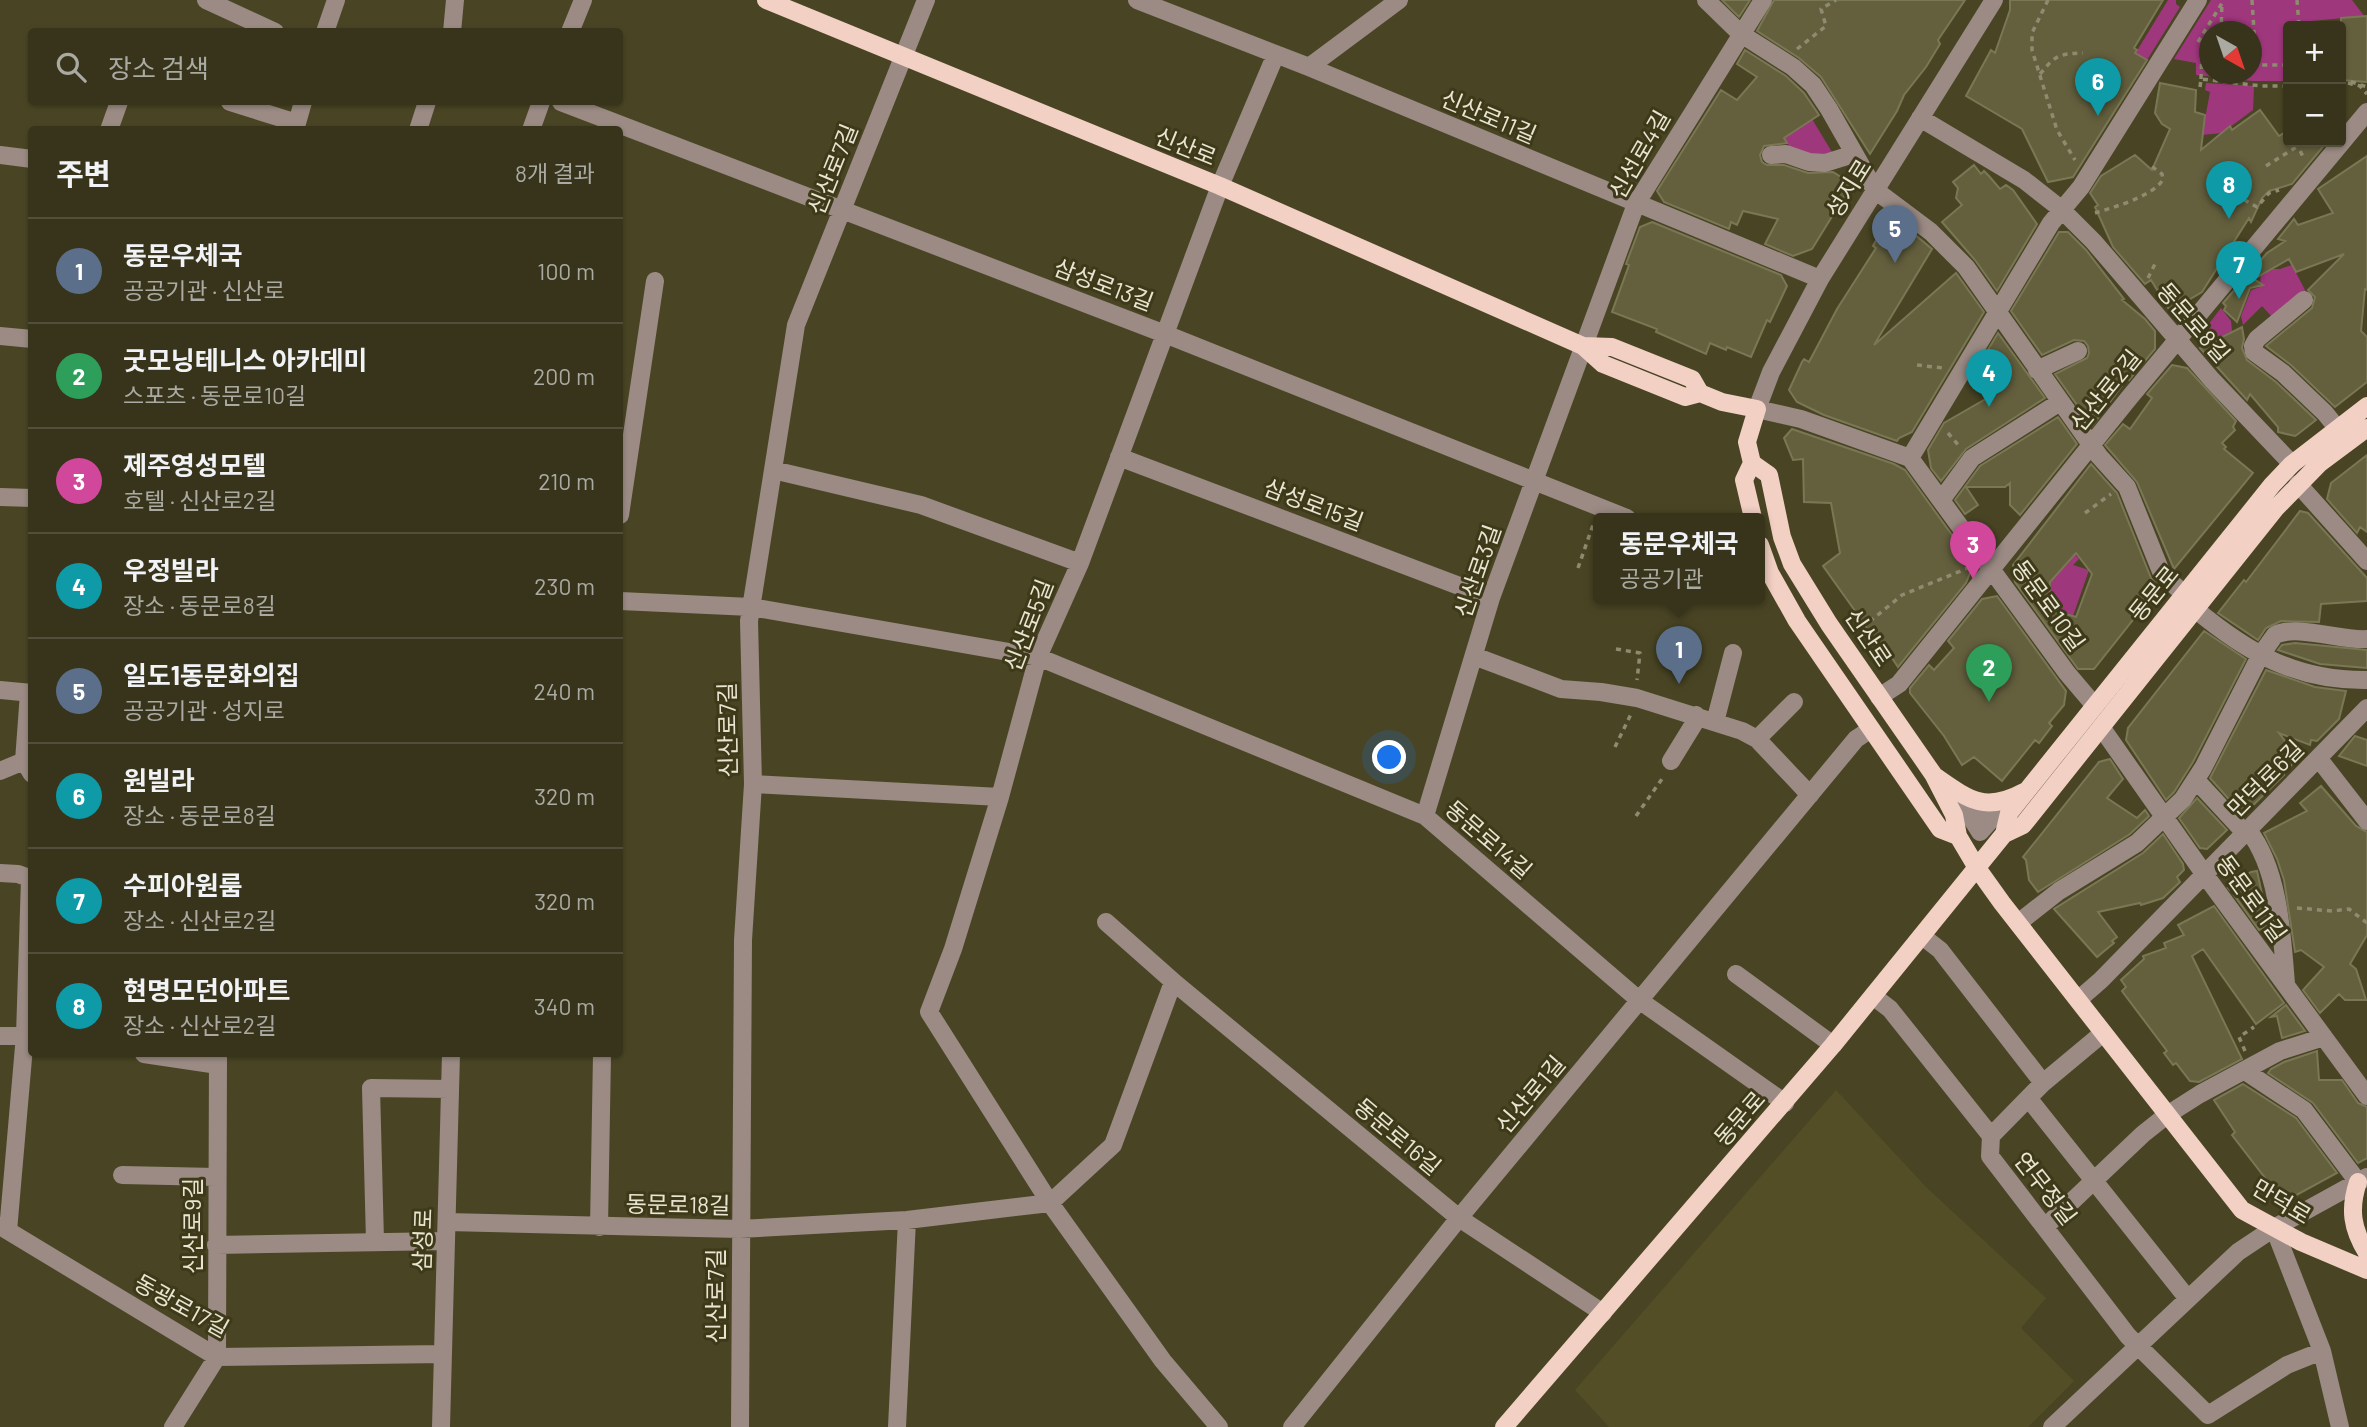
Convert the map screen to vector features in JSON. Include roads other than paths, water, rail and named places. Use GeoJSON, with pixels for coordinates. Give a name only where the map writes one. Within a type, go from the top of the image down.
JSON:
{"type":"FeatureCollection","features":[{"type":"Feature","properties":{"kind":"main road","name":"신산로"},"geometry":{"type":"LineString","coordinates":[[766,0],[1220,186],[1583,346],[1612,347],[1692,379],[1700,393],[1722,402],[1757,409]]}},
{"type":"Feature","properties":{"kind":"main road","name":"동문로"},"geometry":{"type":"LineString","coordinates":[[1504,1427],[1785,1102],[1922,936],[2004,834],[2009,813],[2272,485],[2292,464],[2367,406]]}},
{"type":"Feature","properties":{"kind":"main road"},"geometry":{"type":"LineString","coordinates":[[1752,513],[1745,480],[1752,463],[1747,442],[1757,409]]}},
{"type":"Feature","properties":{"kind":"main road","name":"동문로"},"geometry":{"type":"LineString","coordinates":[[2004,834],[2023,825],[2276,508],[2320,463],[2366,431]]}},
{"type":"Feature","properties":{"kind":"main road","name":"신산로"},"geometry":{"type":"LineString","coordinates":[[1752,463],[1769,475],[1782,537],[1792,564],[1933,774],[1954,815],[1958,835],[1977,868]]}},
{"type":"Feature","properties":{"kind":"main road","name":"신산로"},"geometry":{"type":"LineString","coordinates":[[1765,559],[1779,591],[1940,829],[1958,835]]}},
{"type":"Feature","properties":{"kind":"main road"},"geometry":{"type":"LineString","coordinates":[[1933,774],[1970,799],[1983,803],[2008,800],[2027,790]]}},
{"type":"Feature","properties":{"kind":"main road","name":"만덕로"},"geometry":{"type":"LineString","coordinates":[[1977,868],[2232,1200],[2255,1218],[2274,1228],[2313,1248],[2367,1270]]}},
{"type":"Feature","properties":{"kind":"main road"},"geometry":{"type":"LineString","coordinates":[[2363,1180],[2353,1202],[2352,1217],[2356,1233],[2367,1253]]}},
{"type":"Feature","properties":{"kind":"street"},"geometry":{"type":"LineString","coordinates":[[206,0],[225,3],[232,13],[266,28]]}},
{"type":"Feature","properties":{"kind":"street"},"geometry":{"type":"LineString","coordinates":[[326,28],[337,0]]}},
{"type":"Feature","properties":{"kind":"street"},"geometry":{"type":"LineString","coordinates":[[452,28],[455,0]]}},
{"type":"Feature","properties":{"kind":"street"},"geometry":{"type":"LineString","coordinates":[[572,28],[583,0]]}},
{"type":"Feature","properties":{"kind":"street","name":"신산로7길"},"geometry":{"type":"LineString","coordinates":[[740,1427],[739,1229],[743,940],[753,784],[749,621],[796,325],[926,0]]}},
{"type":"Feature","properties":{"kind":"street","name":"신산로11길"},"geometry":{"type":"LineString","coordinates":[[1137,0],[1309,67],[1820,279]]}},
{"type":"Feature","properties":{"kind":"street"},"geometry":{"type":"LineString","coordinates":[[1309,67],[1399,0]]}},
{"type":"Feature","properties":{"kind":"street"},"geometry":{"type":"LineString","coordinates":[[1706,0],[1741,34],[1785,61],[1813,85],[1875,190],[1922,225],[1966,267],[2091,446],[2124,484],[2162,574],[2184,594]]}},
{"type":"Feature","properties":{"kind":"street","name":"신선로4길"},"geometry":{"type":"LineString","coordinates":[[1583,346],[1636,204],[1763,0]]}},
{"type":"Feature","properties":{"kind":"street","name":"성지로"},"geometry":{"type":"LineString","coordinates":[[1757,409],[1772,372],[1820,279],[1994,0]]}},
{"type":"Feature","properties":{"kind":"street"},"geometry":{"type":"LineString","coordinates":[[1757,409],[1801,419],[1910,458],[1998,310],[2062,209],[2075,196],[2090,173],[2198,0]]}},
{"type":"Feature","properties":{"kind":"street","name":"신산로5길"},"geometry":{"type":"LineString","coordinates":[[1050,1203],[929,1013],[953,949],[1000,797],[1038,657],[1080,563],[1220,186],[1276,54]]}},
{"type":"Feature","properties":{"kind":"street"},"geometry":{"type":"LineString","coordinates":[[110,126],[118,105]]}},
{"type":"Feature","properties":{"kind":"street"},"geometry":{"type":"LineString","coordinates":[[238,105],[296,126],[302,105]]}},
{"type":"Feature","properties":{"kind":"street"},"geometry":{"type":"LineString","coordinates":[[419,126],[427,105]]}},
{"type":"Feature","properties":{"kind":"street"},"geometry":{"type":"LineString","coordinates":[[532,126],[540,105]]}},
{"type":"Feature","properties":{"kind":"street","name":"삼성로13길"},"geometry":{"type":"LineString","coordinates":[[569,105],[1165,334],[1615,513]]}},
{"type":"Feature","properties":{"kind":"street","name":"신산로2길"},"geometry":{"type":"LineString","coordinates":[[1880,697],[1899,684],[2091,446],[2367,113]]}},
{"type":"Feature","properties":{"kind":"street","name":"동문로8길"},"geometry":{"type":"LineString","coordinates":[[1920,118],[2024,180],[2062,209],[2292,464]]}},
{"type":"Feature","properties":{"kind":"street"},"geometry":{"type":"LineString","coordinates":[[1771,155],[1786,154],[1809,162],[1825,163],[1854,154]]}},
{"type":"Feature","properties":{"kind":"street"},"geometry":{"type":"LineString","coordinates":[[0,155],[28,158]]}},
{"type":"Feature","properties":{"kind":"street"},"geometry":{"type":"LineString","coordinates":[[623,495],[655,281]]}},
{"type":"Feature","properties":{"kind":"street"},"geometry":{"type":"LineString","coordinates":[[2304,300],[2257,339],[2253,346],[2254,352],[2283,373],[2337,428]]}},
{"type":"Feature","properties":{"kind":"street"},"geometry":{"type":"LineString","coordinates":[[0,336],[28,339]]}},
{"type":"Feature","properties":{"kind":"street","name":"신산로3길"},"geometry":{"type":"LineString","coordinates":[[1426,816],[1491,598],[1583,346]]}},
{"type":"Feature","properties":{"kind":"street"},"geometry":{"type":"LineString","coordinates":[[2037,370],[2078,351]]}},
{"type":"Feature","properties":{"kind":"street"},"geometry":{"type":"LineString","coordinates":[[1942,499],[1971,459],[2060,402]]}},
{"type":"Feature","properties":{"kind":"street","name":"삼성로15길"},"geometry":{"type":"LineString","coordinates":[[1119,457],[1491,598]]}},
{"type":"Feature","properties":{"kind":"street","name":"동문로10길"},"geometry":{"type":"LineString","coordinates":[[1910,458],[2071,679],[2095,706]]}},
{"type":"Feature","properties":{"kind":"street"},"geometry":{"type":"LineString","coordinates":[[773,470],[922,505],[1080,563]]}},
{"type":"Feature","properties":{"kind":"street"},"geometry":{"type":"LineString","coordinates":[[2298,484],[2367,561]]}},
{"type":"Feature","properties":{"kind":"street"},"geometry":{"type":"LineString","coordinates":[[0,497],[28,498]]}},
{"type":"Feature","properties":{"kind":"street","name":"동문로14길"},"geometry":{"type":"LineString","coordinates":[[623,601],[751,607],[1038,657],[1426,816],[1639,1000],[1785,1102]]}},
{"type":"Feature","properties":{"kind":"street"},"geometry":{"type":"LineString","coordinates":[[2195,609],[2260,656],[2316,676],[2367,680]]}},
{"type":"Feature","properties":{"kind":"street"},"geometry":{"type":"LineString","coordinates":[[2018,923],[2059,891],[2137,843],[2183,799],[2196,780],[2260,656],[2275,635],[2284,632],[2367,639]]}},
{"type":"Feature","properties":{"kind":"street"},"geometry":{"type":"LineString","coordinates":[[1715,722],[1733,653]]}},
{"type":"Feature","properties":{"kind":"street"},"geometry":{"type":"LineString","coordinates":[[1474,656],[1561,689],[1637,698],[1696,715],[1757,739],[1810,795]]}},
{"type":"Feature","properties":{"kind":"street"},"geometry":{"type":"LineString","coordinates":[[0,690],[28,693]]}},
{"type":"Feature","properties":{"kind":"street"},"geometry":{"type":"LineString","coordinates":[[1757,739],[1794,702]]}},
{"type":"Feature","properties":{"kind":"street","name":"만덕로6길"},"geometry":{"type":"LineString","coordinates":[[2078,1000],[2205,875],[2367,708]]}},
{"type":"Feature","properties":{"kind":"street"},"geometry":{"type":"LineString","coordinates":[[1671,761],[1695,722],[1696,715]]}},
{"type":"Feature","properties":{"kind":"street","name":"동문로11길"},"geometry":{"type":"LineString","coordinates":[[2101,727],[2205,875],[2367,1096]]}},
{"type":"Feature","properties":{"kind":"street","name":"신산로1길"},"geometry":{"type":"LineString","coordinates":[[1292,1427],[1459,1218],[1639,1000],[1856,739],[1871,729]]}},
{"type":"Feature","properties":{"kind":"street"},"geometry":{"type":"LineString","coordinates":[[2319,759],[2367,821]]}},
{"type":"Feature","properties":{"kind":"street"},"geometry":{"type":"LineString","coordinates":[[0,771],[28,768]]}},
{"type":"Feature","properties":{"kind":"street"},"geometry":{"type":"LineString","coordinates":[[2196,780],[2261,847],[2268,864],[2277,911],[2286,986]]}},
{"type":"Feature","properties":{"kind":"street"},"geometry":{"type":"LineString","coordinates":[[753,784],[1000,797]]}},
{"type":"Feature","properties":{"kind":"street"},"geometry":{"type":"LineString","coordinates":[[0,873],[28,878]]}},
{"type":"Feature","properties":{"kind":"street","name":"동문로16길"},"geometry":{"type":"LineString","coordinates":[[1106,922],[1173,982],[1459,1218],[1603,1313]]}},
{"type":"Feature","properties":{"kind":"street"},"geometry":{"type":"LineString","coordinates":[[1922,936],[1940,950],[2043,1083]]}},
{"type":"Feature","properties":{"kind":"street"},"geometry":{"type":"LineString","coordinates":[[1737,974],[1833,1045]]}},
{"type":"Feature","properties":{"kind":"street"},"geometry":{"type":"LineString","coordinates":[[1173,982],[1113,1145],[1050,1203],[1163,1361],[1219,1427]]}},
{"type":"Feature","properties":{"kind":"street","name":"연무정길"},"geometry":{"type":"LineString","coordinates":[[1872,996],[1890,1009],[1991,1136],[1990,1156],[2138,1346],[2208,1415],[2287,1366],[2322,1351]]}},
{"type":"Feature","properties":{"kind":"street"},"geometry":{"type":"LineString","coordinates":[[1991,1136],[2043,1083],[2103,1033]]}},
{"type":"Feature","properties":{"kind":"street"},"geometry":{"type":"LineString","coordinates":[[0,1036],[28,1036],[4,1229]]}},
{"type":"Feature","properties":{"kind":"street"},"geometry":{"type":"LineString","coordinates":[[2046,1226],[2093,1179],[2167,1115],[2280,1051],[2324,1037]]}},
{"type":"Feature","properties":{"kind":"street"},"geometry":{"type":"LineString","coordinates":[[188,1057],[218,1059]]}},
{"type":"Feature","properties":{"kind":"street","name":"삼성로"},"geometry":{"type":"LineString","coordinates":[[441,1427],[451,1057]]}},
{"type":"Feature","properties":{"kind":"street"},"geometry":{"type":"LineString","coordinates":[[599,1227],[602,1057]]}},
{"type":"Feature","properties":{"kind":"street","name":"신산로9길"},"geometry":{"type":"LineString","coordinates":[[217,1357],[218,1059]]}},
{"type":"Feature","properties":{"kind":"street"},"geometry":{"type":"LineString","coordinates":[[2052,1427],[2238,1252],[2274,1228],[2363,1180],[2304,1110],[2249,1069]]}},
{"type":"Feature","properties":{"kind":"street"},"geometry":{"type":"LineString","coordinates":[[375,1241],[371,1088],[450,1088]]}},
{"type":"Feature","properties":{"kind":"street","name":"연무정길"},"geometry":{"type":"LineString","coordinates":[[2029,1099],[2188,1299]]}},
{"type":"Feature","properties":{"kind":"street"},"geometry":{"type":"LineString","coordinates":[[122,1175],[216,1177]]}},
{"type":"Feature","properties":{"kind":"street","name":"동문로18길"},"geometry":{"type":"LineString","coordinates":[[447,1222],[739,1229],[908,1220],[1050,1203]]}},
{"type":"Feature","properties":{"kind":"street"},"geometry":{"type":"LineString","coordinates":[[897,1427],[908,1220]]}},
{"type":"Feature","properties":{"kind":"street"},"geometry":{"type":"LineString","coordinates":[[2274,1228],[2322,1351],[2340,1427]]}},
{"type":"Feature","properties":{"kind":"street","name":"동광로17길"},"geometry":{"type":"LineString","coordinates":[[4,1229],[217,1357],[443,1354]]}},
{"type":"Feature","properties":{"kind":"street"},"geometry":{"type":"LineString","coordinates":[[216,1245],[446,1241]]}},
{"type":"Feature","properties":{"kind":"street"},"geometry":{"type":"LineString","coordinates":[[173,1427],[217,1357]]}},
{"type":"Feature","properties":{"kind":"place","name":"원빌라"},"geometry":{"type":"Point","coordinates":[2098,116]}},
{"type":"Feature","properties":{"kind":"place","name":"현명모던아파트"},"geometry":{"type":"Point","coordinates":[2229,219]}},
{"type":"Feature","properties":{"kind":"place","name":"일도1동문화의집"},"geometry":{"type":"Point","coordinates":[1895,263]}},
{"type":"Feature","properties":{"kind":"place","name":"수피아원룸"},"geometry":{"type":"Point","coordinates":[2239,299]}},
{"type":"Feature","properties":{"kind":"place","name":"우정빌라"},"geometry":{"type":"Point","coordinates":[1989,407]}},
{"type":"Feature","properties":{"kind":"place","name":"제주영성모텔"},"geometry":{"type":"Point","coordinates":[1973,579]}},
{"type":"Feature","properties":{"kind":"place","name":"동문우체국"},"geometry":{"type":"Point","coordinates":[1679,684]}},
{"type":"Feature","properties":{"kind":"place","name":"굿모닝테니스 아카데미"},"geometry":{"type":"Point","coordinates":[1989,702]}}]}
